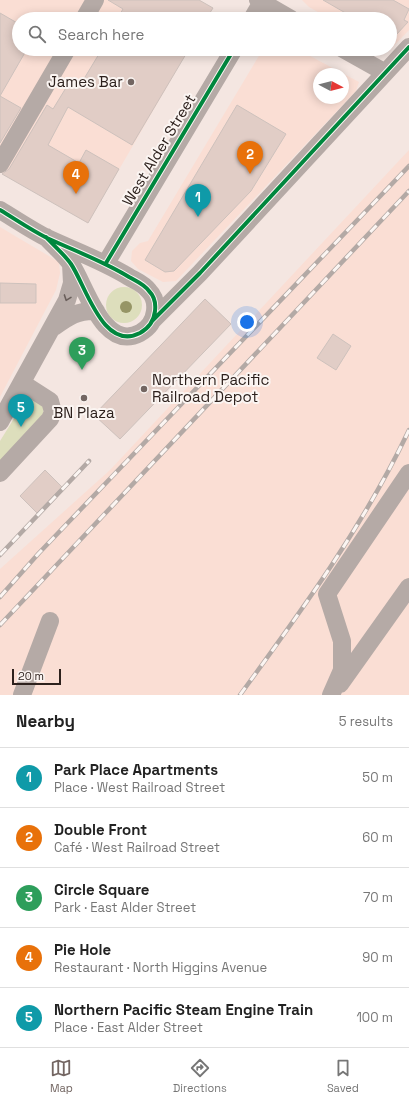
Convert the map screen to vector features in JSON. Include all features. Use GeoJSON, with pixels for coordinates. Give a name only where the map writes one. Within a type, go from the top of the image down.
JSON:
{"type":"FeatureCollection","features":[{"type":"Feature","properties":{"kind":"street"},"geometry":{"type":"LineString","coordinates":[[87,12],[92,1]]}},
{"type":"Feature","properties":{"kind":"street"},"geometry":{"type":"LineString","coordinates":[[256,12],[261,1],[279,12]]}},
{"type":"Feature","properties":{"kind":"street"},"geometry":{"type":"LineString","coordinates":[[46,237],[70,264],[96,311],[109,329],[121,335],[130,336],[139,333],[147,328],[152,321],[200,273],[384,72],[409,47]]}},
{"type":"Feature","properties":{"kind":"street"},"geometry":{"type":"LineString","coordinates":[[0,164],[63,56]]}},
{"type":"Feature","properties":{"kind":"street","name":"West Alder Street"},"geometry":{"type":"LineString","coordinates":[[106,263],[230,56]]}},
{"type":"Feature","properties":{"kind":"street"},"geometry":{"type":"LineString","coordinates":[[355,56],[384,72]]}},
{"type":"Feature","properties":{"kind":"street"},"geometry":{"type":"LineString","coordinates":[[0,210],[46,237],[106,263],[142,285],[150,292],[154,301],[155,311],[152,321]]}},
{"type":"Feature","properties":{"kind":"street"},"geometry":{"type":"LineString","coordinates":[[0,422],[67,300],[72,283],[70,264]]}},
{"type":"Feature","properties":{"kind":"street"},"geometry":{"type":"LineString","coordinates":[[142,285],[171,290],[180,288],[200,273]]}},
{"type":"Feature","properties":{"kind":"street"},"geometry":{"type":"LineString","coordinates":[[52,329],[74,313],[84,310],[96,311]]}},
{"type":"Feature","properties":{"kind":"street"},"geometry":{"type":"LineString","coordinates":[[0,473],[50,419],[53,412],[50,401],[22,383]]}},
{"type":"Feature","properties":{"kind":"street"},"geometry":{"type":"LineString","coordinates":[[332,695],[342,670],[342,641],[327,594],[409,473]]}},
{"type":"Feature","properties":{"kind":"street"},"geometry":{"type":"LineString","coordinates":[[332,695],[409,587]]}},
{"type":"Feature","properties":{"kind":"street"},"geometry":{"type":"LineString","coordinates":[[22,695],[50,620]]}},
{"type":"Feature","properties":{"kind":"shaded area"},"geometry":{"type":"Polygon","coordinates":[[[0,0],[199,0],[213,8],[210,12],[12,12],[12,56],[185,56],[88,223],[0,172],[0,0]]]}},
{"type":"Feature","properties":{"kind":"shaded area"},"geometry":{"type":"Polygon","coordinates":[[[302,0],[409,0],[409,30],[397,43],[397,12],[318,12],[309,7],[302,0]]]}},
{"type":"Feature","properties":{"kind":"shaded area"},"geometry":{"type":"Polygon","coordinates":[[[259,56],[310,56],[333,68],[313,68],[313,104],[344,104],[176,281],[163,282],[138,269],[131,261],[132,251],[140,243],[148,241],[259,56]]]}},
{"type":"Feature","properties":{"kind":"shaded area"},"geometry":{"type":"Polygon","coordinates":[[[349,77],[359,82],[356,91],[349,98],[349,77]]]}},
{"type":"Feature","properties":{"kind":"shaded area"},"geometry":{"type":"Polygon","coordinates":[[[409,150],[409,695],[0,695],[0,569],[110,470],[409,150]]]}},
{"type":"Feature","properties":{"kind":"shaded area"},"geometry":{"type":"Polygon","coordinates":[[[0,227],[59,262],[60,273],[56,290],[0,397],[0,227]]]}},
{"type":"Feature","properties":{"kind":"green space"},"geometry":{"type":"Polygon","coordinates":[[[128,287],[137,292],[141,298],[141,312],[137,318],[128,323],[120,323],[111,318],[107,312],[106,301],[111,292],[117,288],[128,287]]]}},
{"type":"Feature","properties":{"kind":"green space"},"geometry":{"type":"Polygon","coordinates":[[[31,398],[44,407],[43,415],[0,462],[0,441],[23,404],[31,398]]]}},
{"type":"Feature","properties":{"kind":"building"},"geometry":{"type":"Polygon","coordinates":[[[108,0],[199,0],[213,8],[210,12],[121,12],[123,9],[108,0]]]}},
{"type":"Feature","properties":{"kind":"building"},"geometry":{"type":"Polygon","coordinates":[[[323,0],[393,0],[409,9],[404,20],[408,22],[397,34],[397,12],[344,12],[323,0]]]}},
{"type":"Feature","properties":{"kind":"building"},"geometry":{"type":"Polygon","coordinates":[[[0,13],[12,20],[12,56],[23,56],[0,96],[0,13]]]}},
{"type":"Feature","properties":{"kind":"building"},"geometry":{"type":"Polygon","coordinates":[[[98,56],[185,56],[132,145],[68,107],[48,145],[79,163],[86,150],[119,169],[88,223],[2,174],[9,169],[47,105],[53,109],[72,78],[81,83],[79,87],[98,56]]]}},
{"type":"Feature","properties":{"kind":"building"},"geometry":{"type":"Polygon","coordinates":[[[0,96],[21,108],[0,143],[0,96]]]}},
{"type":"Feature","properties":{"kind":"building"},"geometry":{"type":"Polygon","coordinates":[[[237,105],[286,134],[251,191],[174,271],[165,272],[145,260],[237,105]]]}},
{"type":"Feature","properties":{"kind":"building"},"geometry":{"type":"Polygon","coordinates":[[[0,283],[36,284],[36,303],[0,303],[0,283]]]}},
{"type":"Feature","properties":{"kind":"building","name":"Northern Pacific Railroad Depot"},"geometry":{"type":"Polygon","coordinates":[[[205,299],[231,324],[120,439],[94,415],[205,299]]]}},
{"type":"Feature","properties":{"kind":"building"},"geometry":{"type":"Polygon","coordinates":[[[333,334],[351,346],[336,370],[317,358],[333,334]]]}},
{"type":"Feature","properties":{"kind":"building"},"geometry":{"type":"Polygon","coordinates":[[[45,470],[62,487],[37,513],[20,496],[45,470]]]}},
{"type":"Feature","properties":{"kind":"railway"},"geometry":{"type":"LineString","coordinates":[[0,597],[39,553],[409,166]]}},
{"type":"Feature","properties":{"kind":"railway"},"geometry":{"type":"LineString","coordinates":[[0,625],[409,191]]}},
{"type":"Feature","properties":{"kind":"railway"},"geometry":{"type":"LineString","coordinates":[[240,695],[331,566],[372,500],[409,430]]}},
{"type":"Feature","properties":{"kind":"railway"},"geometry":{"type":"LineString","coordinates":[[0,555],[89,461]]}},
{"type":"Feature","properties":{"kind":"cycle path"},"geometry":{"type":"LineString","coordinates":[[152,321],[200,273],[409,47]]}},
{"type":"Feature","properties":{"kind":"cycle path"},"geometry":{"type":"LineString","coordinates":[[106,263],[230,56]]}},
{"type":"Feature","properties":{"kind":"cycle path"},"geometry":{"type":"LineString","coordinates":[[0,210],[41,235],[47,238],[89,256],[145,286],[152,295],[155,305],[154,318],[150,324],[140,333],[127,336],[116,333],[106,325],[97,314],[71,264],[65,257],[49,240],[46,237]]}},
{"type":"Feature","properties":{"kind":"place","name":"James Bar"},"geometry":{"type":"Point","coordinates":[131,82]}},
{"type":"Feature","properties":{"kind":"place","name":"Double Front"},"geometry":{"type":"Point","coordinates":[250,174]}},
{"type":"Feature","properties":{"kind":"place","name":"Pie Hole"},"geometry":{"type":"Point","coordinates":[76,194]}},
{"type":"Feature","properties":{"kind":"place","name":"Park Place Apartments"},"geometry":{"type":"Point","coordinates":[198,217]}},
{"type":"Feature","properties":{"kind":"place","name":"Circle Square"},"geometry":{"type":"Point","coordinates":[82,370]}},
{"type":"Feature","properties":{"kind":"place","name":"Northern Pacific Railroad Depot"},"geometry":{"type":"Point","coordinates":[144,389]}},
{"type":"Feature","properties":{"kind":"place","name":"BN Plaza"},"geometry":{"type":"Point","coordinates":[84,398]}},
{"type":"Feature","properties":{"kind":"place","name":"Northern Pacific Steam Engine Train"},"geometry":{"type":"Point","coordinates":[21,427]}}]}
